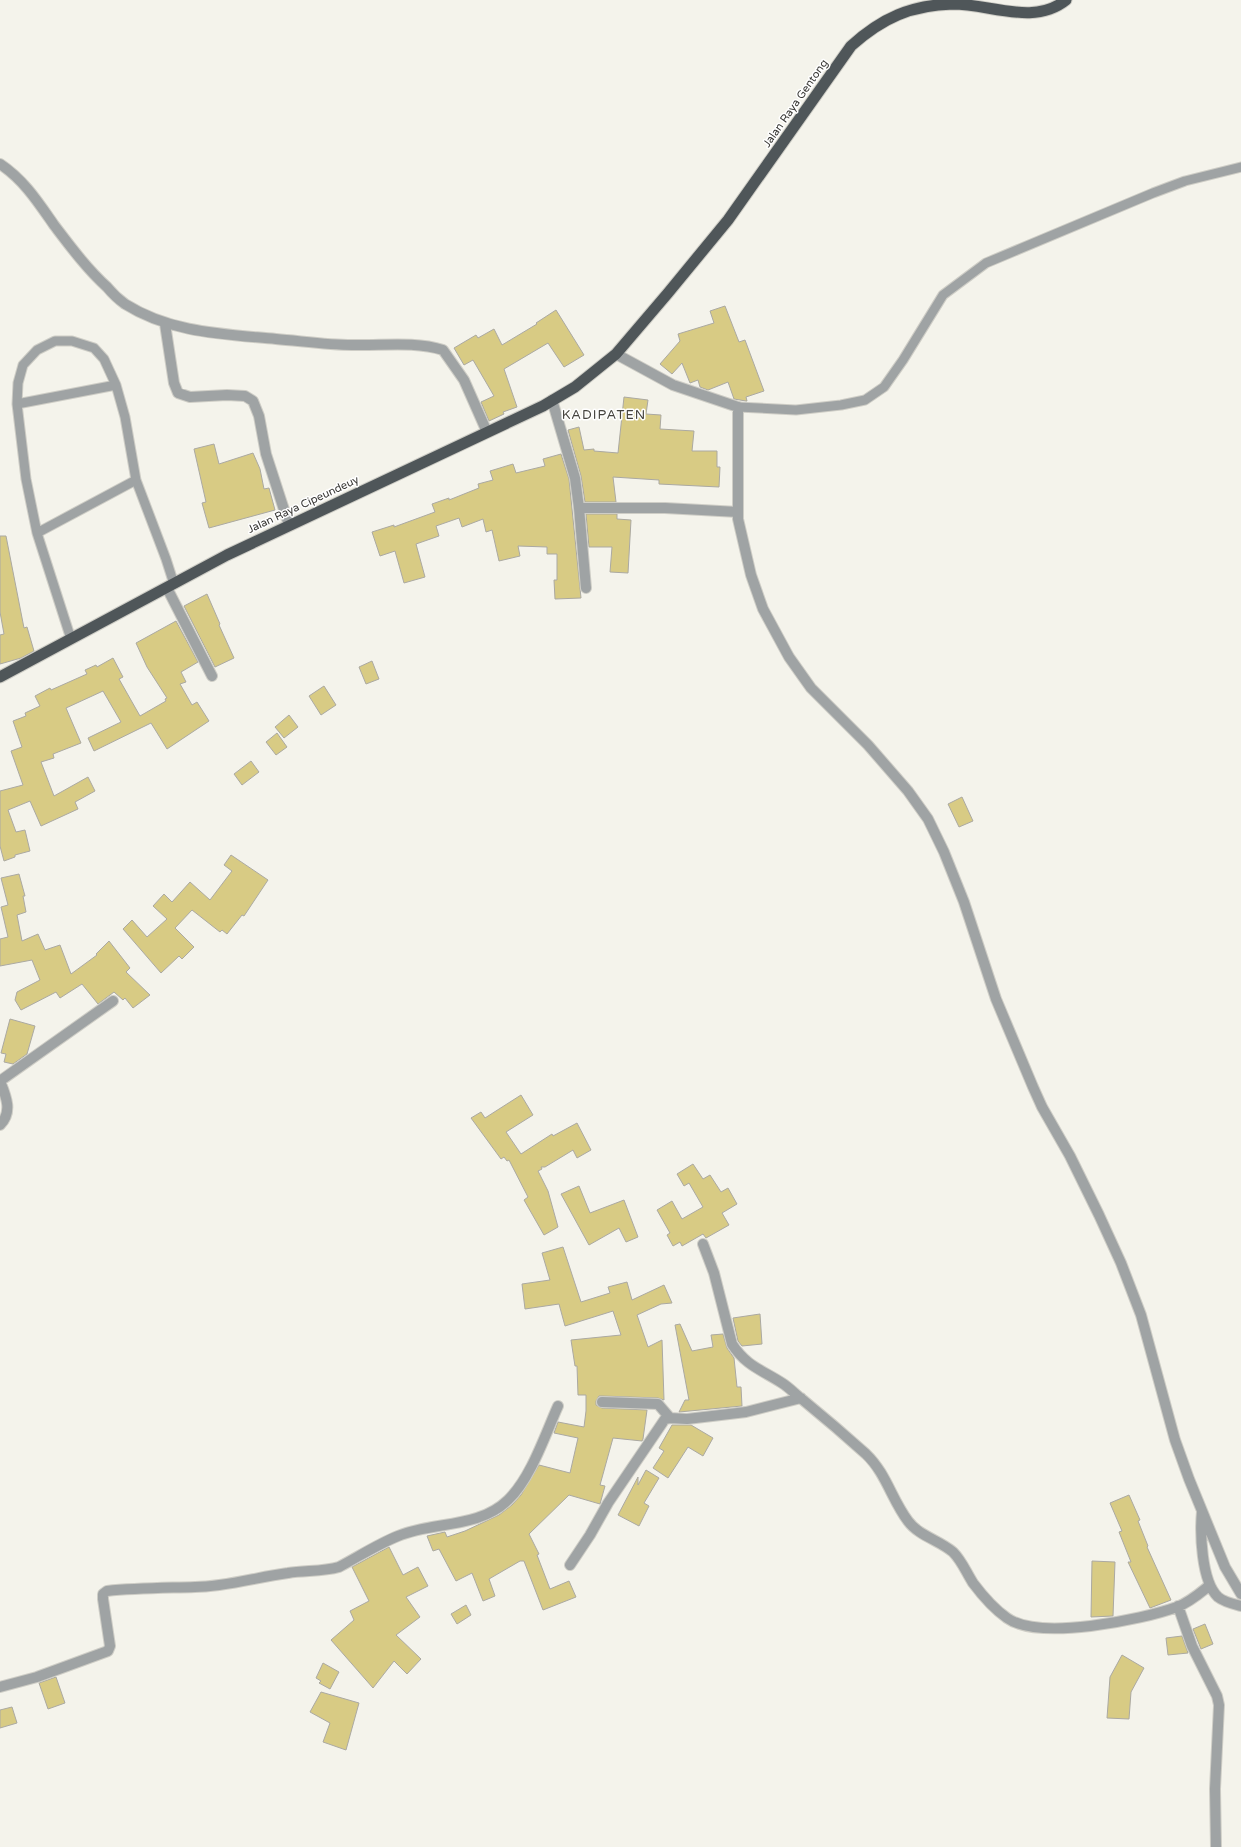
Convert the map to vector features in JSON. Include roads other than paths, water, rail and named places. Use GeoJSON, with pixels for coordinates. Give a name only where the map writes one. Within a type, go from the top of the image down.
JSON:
{"type":"FeatureCollection","features":[{"type":"Feature","properties":{"kind":"highway","name":"Jalan Raya Gentong"},"geometry":{"type":"LineString","coordinates":[[616,354],[728,220],[851,46],[866,32],[896,15],[919,7],[954,4],[1015,12],[1042,12],[1066,0]]}},
{"type":"Feature","properties":{"kind":"highway","name":"Jalan Raya Cipeundeuy"},"geometry":{"type":"LineString","coordinates":[[0,677],[227,555],[552,400],[575,387],[616,354]]}},
{"type":"Feature","properties":{"kind":"street"},"geometry":{"type":"LineString","coordinates":[[0,164],[14,174],[28,188],[84,263],[101,282],[123,302],[158,322],[185,329],[238,336],[351,345],[420,346],[443,350],[464,380],[487,432]]}},
{"type":"Feature","properties":{"kind":"street"},"geometry":{"type":"LineString","coordinates":[[165,324],[174,383],[178,393],[190,397],[227,395],[245,396],[253,401],[259,416],[266,454],[289,525]]}},
{"type":"Feature","properties":{"kind":"street"},"geometry":{"type":"LineString","coordinates":[[616,354],[673,385],[738,407],[738,512],[740,536],[751,575],[763,609],[789,657],[811,688],[868,745],[908,791],[928,820],[944,852],[964,902],[996,999],[1033,1087],[1042,1107],[1070,1156],[1099,1215],[1141,1315],[1175,1440],[1225,1567],[1241,1594]]}},
{"type":"Feature","properties":{"kind":"street"},"geometry":{"type":"LineString","coordinates":[[552,400],[569,457],[579,508],[586,588]]}},
{"type":"Feature","properties":{"kind":"street"},"geometry":{"type":"LineString","coordinates":[[579,508],[665,508],[738,512]]}},
{"type":"Feature","properties":{"kind":"street"},"geometry":{"type":"LineString","coordinates":[[170,586],[212,676]]}},
{"type":"Feature","properties":{"kind":"street"},"geometry":{"type":"LineString","coordinates":[[0,1125],[4,1121],[8,1108],[7,1099],[0,1081],[113,1001]]}},
{"type":"Feature","properties":{"kind":"street"},"geometry":{"type":"LineString","coordinates":[[703,1244],[714,1273],[732,1344],[738,1354],[746,1362],[782,1383],[868,1455],[890,1487],[908,1521],[916,1530],[952,1552],[982,1594],[1006,1618],[1013,1622],[1045,1628],[1098,1626],[1178,1606],[1196,1596],[1210,1585]]}},
{"type":"Feature","properties":{"kind":"street"},"geometry":{"type":"LineString","coordinates":[[570,1565],[590,1535],[608,1503],[665,1419],[687,1419],[746,1412],[801,1398]]}},
{"type":"Feature","properties":{"kind":"street"},"geometry":{"type":"LineString","coordinates":[[602,1402],[658,1404],[670,1418]]}},
{"type":"Feature","properties":{"kind":"street"},"geometry":{"type":"LineString","coordinates":[[0,1687],[38,1677],[108,1651],[110,1646],[103,1598],[104,1592],[179,1586],[195,1587],[234,1584],[290,1572],[330,1569],[339,1567],[399,1535],[474,1519],[490,1512],[508,1501],[521,1482],[534,1459],[558,1406]]}},
{"type":"Feature","properties":{"kind":"street"},"geometry":{"type":"LineString","coordinates":[[1202,1511],[1200,1528],[1210,1585],[1217,1596],[1222,1600],[1241,1606]]}},
{"type":"Feature","properties":{"kind":"street"},"geometry":{"type":"LineString","coordinates":[[1178,1606],[1192,1646],[1217,1696],[1219,1704],[1215,1789],[1216,1847]]}},
{"type":"Feature","properties":{"kind":"lane"},"geometry":{"type":"LineString","coordinates":[[738,407],[796,410],[841,405],[865,400],[884,387],[903,360],[943,295],[986,263],[1153,193],[1185,181],[1241,167]]}},
{"type":"Feature","properties":{"kind":"lane"},"geometry":{"type":"LineString","coordinates":[[71,639],[37,533],[26,479],[17,404],[18,383],[23,365],[37,350],[55,341],[72,341],[94,348],[104,358],[116,386],[124,417],[136,480],[166,559],[170,586]]}},
{"type":"Feature","properties":{"kind":"lane"},"geometry":{"type":"LineString","coordinates":[[17,404],[116,386]]}},
{"type":"Feature","properties":{"kind":"lane"},"geometry":{"type":"LineString","coordinates":[[37,533],[136,480]]}},
{"type":"Feature","properties":{"kind":"district","name":"KADIPATEN"},"geometry":{"type":"Point","coordinates":[604,414]}}]}
